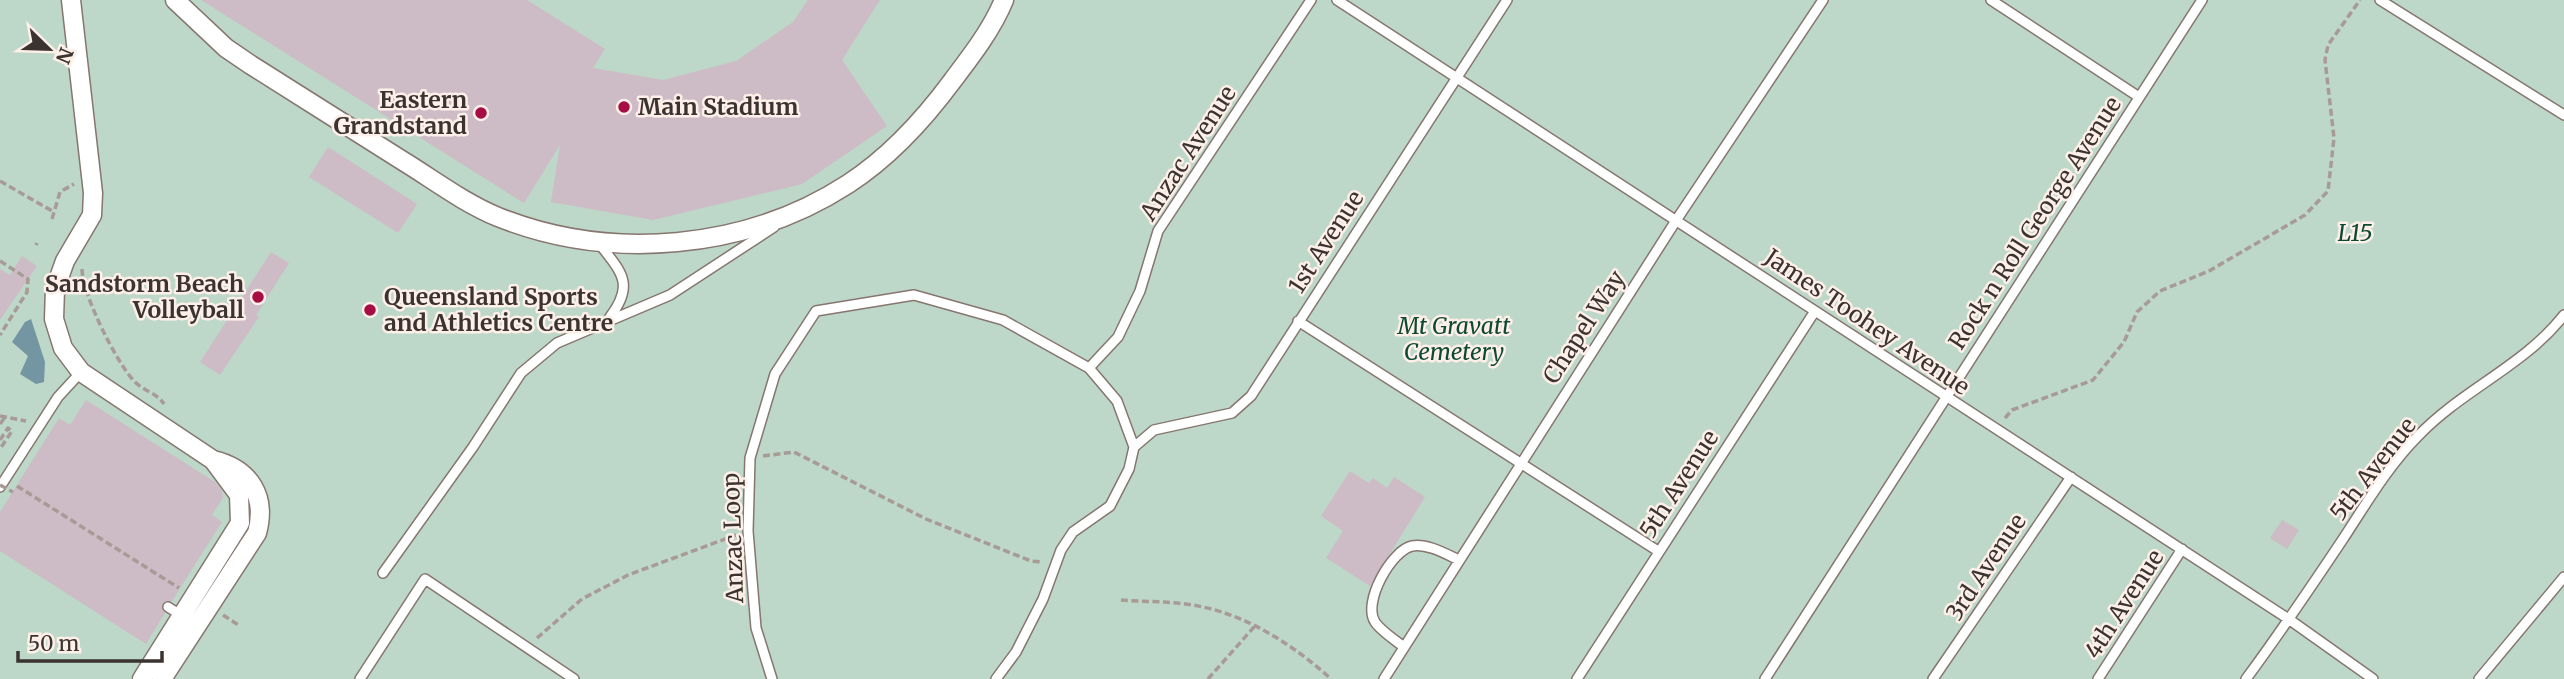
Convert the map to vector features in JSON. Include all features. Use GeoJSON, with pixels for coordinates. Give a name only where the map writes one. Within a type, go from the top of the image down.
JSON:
{"type":"FeatureCollection","features":[{"type":"Feature","properties":{"kind":"street"},"geometry":{"type":"LineString","coordinates":[[71,0],[93,207],[88,223],[65,261],[55,289],[54,319],[63,348],[81,372],[214,460],[230,464],[243,472],[260,500],[261,517],[257,533],[183,616],[162,679]]}},
{"type":"Feature","properties":{"kind":"street"},"geometry":{"type":"LineString","coordinates":[[175,0],[197,23],[243,59],[468,202],[532,229],[598,242],[662,244],[738,234],[799,210],[849,183],[901,140],[939,99],[973,53],[1004,0]]}},
{"type":"Feature","properties":{"kind":"street"},"geometry":{"type":"LineString","coordinates":[[142,679],[240,523],[239,495],[214,460]]}},
{"type":"Feature","properties":{"kind":"lane","name":"Anzac Avenue"},"geometry":{"type":"LineString","coordinates":[[1089,368],[1118,337],[1140,291],[1158,230],[1311,0]]}},
{"type":"Feature","properties":{"kind":"lane","name":"James Toohey Avenue"},"geometry":{"type":"LineString","coordinates":[[1338,0],[1677,219],[1994,430],[2290,620],[2373,679]]}},
{"type":"Feature","properties":{"kind":"lane","name":"1st Avenue"},"geometry":{"type":"LineString","coordinates":[[1134,447],[1154,430],[1232,413],[1251,396],[1507,0]]}},
{"type":"Feature","properties":{"kind":"lane","name":"Chapel Way"},"geometry":{"type":"LineString","coordinates":[[1384,679],[1520,462],[1822,0]]}},
{"type":"Feature","properties":{"kind":"lane"},"geometry":{"type":"LineString","coordinates":[[1991,0],[2006,4],[2139,97]]}},
{"type":"Feature","properties":{"kind":"lane","name":"Rock n Roll George Avenue"},"geometry":{"type":"LineString","coordinates":[[1765,679],[2202,0]]}},
{"type":"Feature","properties":{"kind":"lane"},"geometry":{"type":"LineString","coordinates":[[2379,0],[2564,115]]}},
{"type":"Feature","properties":{"kind":"lane"},"geometry":{"type":"LineString","coordinates":[[383,573],[465,458],[521,373],[557,343],[670,295],[799,210]]}},
{"type":"Feature","properties":{"kind":"lane"},"geometry":{"type":"LineString","coordinates":[[598,242],[620,271],[624,285],[623,298],[609,319]]}},
{"type":"Feature","properties":{"kind":"lane","name":"Anzac Loop"},"geometry":{"type":"LineString","coordinates":[[772,679],[756,628],[748,531],[750,458],[775,374],[816,311],[914,295],[1003,320],[1089,368],[1116,401],[1134,447]]}},
{"type":"Feature","properties":{"kind":"lane","name":"5th Avenue"},"geometry":{"type":"LineString","coordinates":[[1577,679],[1815,311]]}},
{"type":"Feature","properties":{"kind":"lane","name":"5th Avenue"},"geometry":{"type":"LineString","coordinates":[[2246,679],[2290,620],[2377,488],[2417,437],[2459,399],[2509,368],[2545,339],[2564,315]]}},
{"type":"Feature","properties":{"kind":"lane"},"geometry":{"type":"LineString","coordinates":[[1298,321],[1658,551]]}},
{"type":"Feature","properties":{"kind":"lane"},"geometry":{"type":"LineString","coordinates":[[2,484],[58,397],[81,372]]}},
{"type":"Feature","properties":{"kind":"lane"},"geometry":{"type":"LineString","coordinates":[[996,679],[1016,652],[1044,599],[1057,563],[1073,532],[1110,506],[1129,469],[1134,447]]}},
{"type":"Feature","properties":{"kind":"lane","name":"3rd Avenue"},"geometry":{"type":"LineString","coordinates":[[1933,679],[2071,477]]}},
{"type":"Feature","properties":{"kind":"lane"},"geometry":{"type":"LineString","coordinates":[[1404,647],[1375,622],[1370,608],[1372,594],[1400,551],[1412,546],[1424,546],[1459,560]]}},
{"type":"Feature","properties":{"kind":"lane","name":"4th Avenue"},"geometry":{"type":"LineString","coordinates":[[2098,679],[2182,550]]}},
{"type":"Feature","properties":{"kind":"lane"},"geometry":{"type":"LineString","coordinates":[[2479,679],[2564,578]]}},
{"type":"Feature","properties":{"kind":"lane"},"geometry":{"type":"LineString","coordinates":[[360,679],[425,579],[574,679]]}},
{"type":"Feature","properties":{"kind":"path"},"geometry":{"type":"LineString","coordinates":[[1994,430],[2012,410],[2092,380],[2124,342],[2137,312],[2160,291],[2209,271],[2305,215],[2328,191],[2334,138],[2325,60],[2328,45],[2360,0]]}},
{"type":"Feature","properties":{"kind":"path"},"geometry":{"type":"LineString","coordinates":[[0,181],[54,212]]}},
{"type":"Feature","properties":{"kind":"path"},"geometry":{"type":"LineString","coordinates":[[52,219],[60,192],[79,181]]}},
{"type":"Feature","properties":{"kind":"path"},"geometry":{"type":"LineString","coordinates":[[0,261],[28,279],[27,292],[0,335]]}},
{"type":"Feature","properties":{"kind":"path"},"geometry":{"type":"LineString","coordinates":[[27,292],[36,292]]}},
{"type":"Feature","properties":{"kind":"path"},"geometry":{"type":"LineString","coordinates":[[0,424],[2,416],[26,421]]}},
{"type":"Feature","properties":{"kind":"path"},"geometry":{"type":"LineString","coordinates":[[0,440],[8,428],[12,431],[0,449]]}},
{"type":"Feature","properties":{"kind":"path"},"geometry":{"type":"LineString","coordinates":[[750,458],[794,452],[926,519],[1031,561],[1057,563]]}},
{"type":"Feature","properties":{"kind":"path"},"geometry":{"type":"LineString","coordinates":[[2,484],[13,492]]}},
{"type":"Feature","properties":{"kind":"path"},"geometry":{"type":"LineString","coordinates":[[2,484],[194,598]]}},
{"type":"Feature","properties":{"kind":"path"},"geometry":{"type":"LineString","coordinates":[[528,647],[582,600],[616,581],[664,559],[748,531]]}},
{"type":"Feature","properties":{"kind":"path"},"geometry":{"type":"LineString","coordinates":[[1121,600],[1203,607],[1254,627],[1313,663],[1331,679]]}},
{"type":"Feature","properties":{"kind":"path"},"geometry":{"type":"LineString","coordinates":[[1208,679],[1254,627]]}},
{"type":"Feature","properties":{"kind":"green space","name":"Mt Gravatt Cemetery"},"geometry":{"type":"Polygon","coordinates":[[[0,0],[2564,0],[2564,679],[0,679],[0,0]]]}},
{"type":"Feature","properties":{"kind":"water"},"geometry":{"type":"Polygon","coordinates":[[[31,319],[45,362],[44,382],[36,384],[20,374],[28,356],[12,342],[25,322],[31,319]]]}},
{"type":"Feature","properties":{"kind":"building","name":"Main Stadium"},"geometry":{"type":"Polygon","coordinates":[[[201,0],[527,0],[605,49],[593,68],[663,80],[736,61],[793,22],[808,0],[880,0],[842,60],[887,126],[802,184],[653,220],[551,202],[560,145],[524,203],[201,0]]]}},
{"type":"Feature","properties":{"kind":"building"},"geometry":{"type":"Polygon","coordinates":[[[328,147],[417,204],[398,233],[309,177],[328,147]]]}},
{"type":"Feature","properties":{"kind":"building"},"geometry":{"type":"Polygon","coordinates":[[[271,252],[289,263],[256,315],[259,317],[220,375],[200,362],[271,252]]]}},
{"type":"Feature","properties":{"kind":"building"},"geometry":{"type":"Polygon","coordinates":[[[22,256],[37,266],[0,320],[0,269],[10,275],[22,256]]]}},
{"type":"Feature","properties":{"kind":"building"},"geometry":{"type":"Polygon","coordinates":[[[86,400],[215,482],[222,491],[223,498],[212,515],[222,522],[172,601],[162,604],[165,613],[146,644],[0,551],[0,512],[59,418],[70,425],[86,400]]]}},
{"type":"Feature","properties":{"kind":"building"},"geometry":{"type":"Polygon","coordinates":[[[1350,471],[1369,483],[1373,478],[1387,488],[1394,477],[1425,497],[1370,586],[1326,558],[1343,531],[1321,516],[1350,471]]]}},
{"type":"Feature","properties":{"kind":"building"},"geometry":{"type":"Polygon","coordinates":[[[2282,520],[2299,530],[2287,549],[2270,538],[2282,520]]]}},
{"type":"Feature","properties":{"kind":"place","name":"Main Stadium"},"geometry":{"type":"Point","coordinates":[624,107]}},
{"type":"Feature","properties":{"kind":"place","name":"Eastern Grandstand"},"geometry":{"type":"Point","coordinates":[481,113]}},
{"type":"Feature","properties":{"kind":"place","name":"Sandstorm Beach Volleyball"},"geometry":{"type":"Point","coordinates":[258,297]}},
{"type":"Feature","properties":{"kind":"place","name":"Queensland Sports and Athletics Centre"},"geometry":{"type":"Point","coordinates":[370,310]}},
{"type":"Feature","properties":{"kind":"park label","name":"L15"},"geometry":{"type":"Point","coordinates":[2355,233]}}]}
